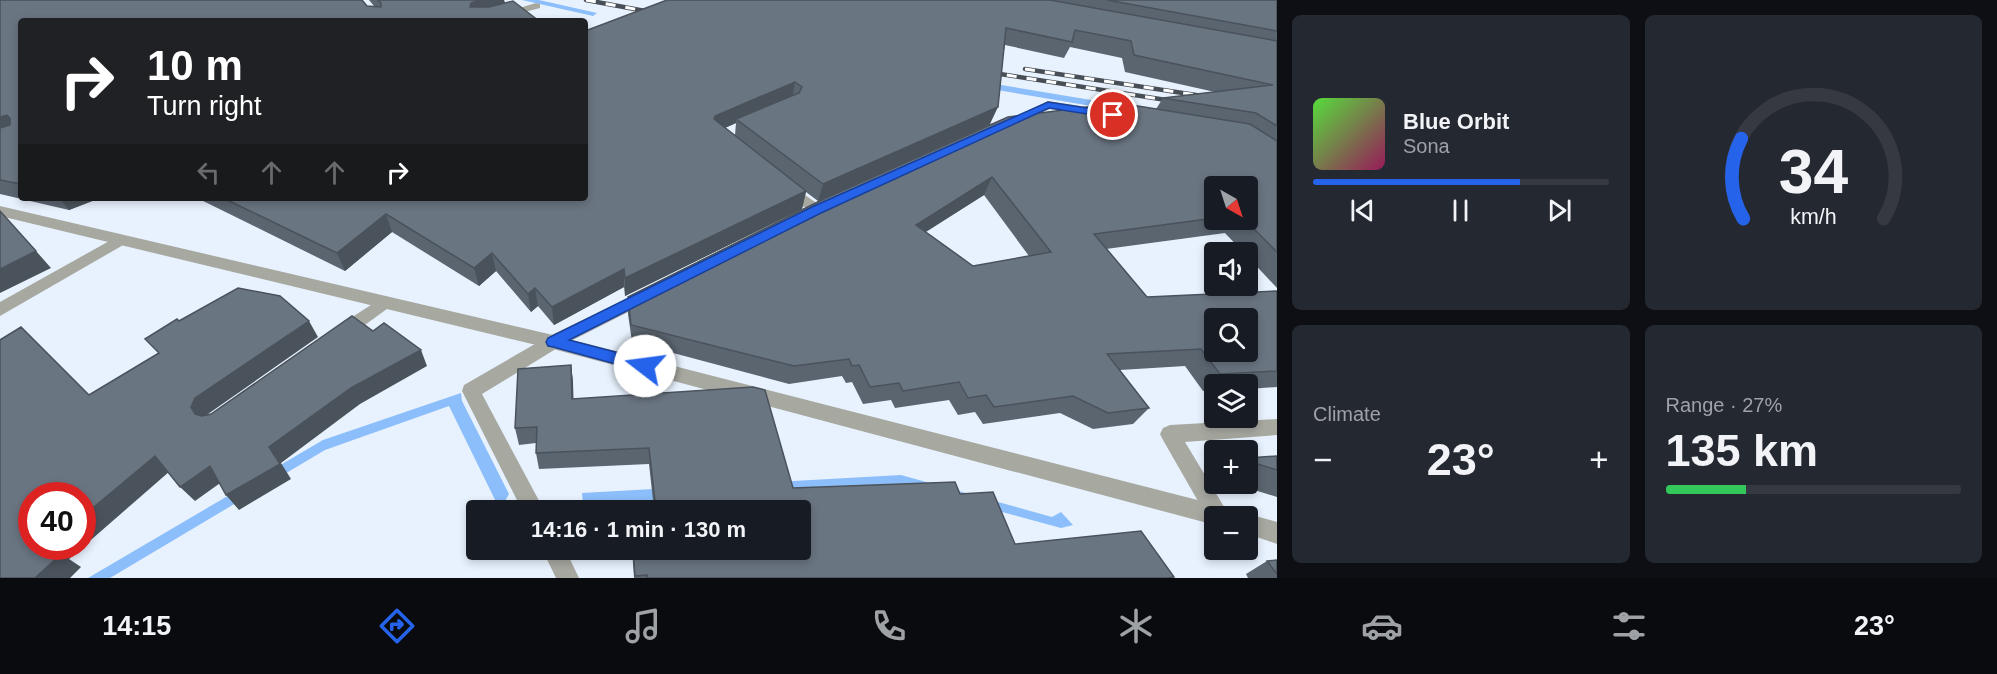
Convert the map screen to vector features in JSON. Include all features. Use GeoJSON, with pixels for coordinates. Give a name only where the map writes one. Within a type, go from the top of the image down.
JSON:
{"type":"FeatureCollection","features":[{"type":"Feature","properties":{"kind":"street"},"geometry":{"type":"LineString","coordinates":[[490,18],[536,6]]}},
{"type":"Feature","properties":{"kind":"street"},"geometry":{"type":"LineString","coordinates":[[995,129],[1048,105],[1105,114]]}},
{"type":"Feature","properties":{"kind":"street"},"geometry":{"type":"LineString","coordinates":[[773,176],[817,210]]}},
{"type":"Feature","properties":{"kind":"street"},"geometry":{"type":"LineString","coordinates":[[0,211],[553,342],[1204,512]]}},
{"type":"Feature","properties":{"kind":"street"},"geometry":{"type":"LineString","coordinates":[[0,310],[120,240]]}},
{"type":"Feature","properties":{"kind":"street"},"geometry":{"type":"LineString","coordinates":[[528,500],[471,391],[553,342],[660,289]]}},
{"type":"Feature","properties":{"kind":"street"},"geometry":{"type":"LineString","coordinates":[[329,342],[385,302]]}},
{"type":"Feature","properties":{"kind":"street"},"geometry":{"type":"LineString","coordinates":[[1213,506],[1170,434],[1277,427]]}},
{"type":"Feature","properties":{"kind":"street"},"geometry":{"type":"LineString","coordinates":[[1258,527],[1277,533]]}},
{"type":"Feature","properties":{"kind":"street"},"geometry":{"type":"LineString","coordinates":[[559,560],[568,578]]}},
{"type":"Feature","properties":{"kind":"water"},"geometry":{"type":"Polygon","coordinates":[[[461,393],[462,401],[509,494],[506,500],[495,500],[449,406],[325,450],[110,578],[88,578],[323,440],[461,393]]]}},
{"type":"Feature","properties":{"kind":"water"},"geometry":{"type":"Polygon","coordinates":[[[901,475],[1052,517],[1061,512],[1073,525],[1061,528],[902,485],[674,500],[583,500],[582,493],[901,475]]]}},
{"type":"Feature","properties":{"kind":"building"},"geometry":{"type":"Polygon","coordinates":[[[0,0],[362,0],[367,6],[381,7],[378,0],[481,0],[471,3],[470,7],[489,7],[513,1],[535,18],[18,18],[18,183],[0,180],[0,128],[10,125],[10,118],[7,115],[0,117],[0,0]]]}},
{"type":"Feature","properties":{"kind":"building"},"geometry":{"type":"Polygon","coordinates":[[[667,0],[1050,0],[1277,41],[1277,126],[1256,113],[1163,98],[1273,85],[1134,55],[1131,41],[1075,30],[1072,42],[1006,28],[998,107],[823,184],[736,119],[799,93],[802,87],[795,82],[715,116],[714,119],[806,191],[625,278],[624,269],[552,307],[535,288],[528,294],[492,253],[474,268],[386,214],[337,253],[229,201],[588,201],[588,30],[667,0]]]}},
{"type":"Feature","properties":{"kind":"building"},"geometry":{"type":"Polygon","coordinates":[[[1107,0],[1277,0],[1277,31],[1107,0]]]}},
{"type":"Feature","properties":{"kind":"building"},"geometry":{"type":"Polygon","coordinates":[[[1119,103],[1250,124],[1277,141],[1277,252],[1255,230],[1258,230],[1258,176],[1204,176],[1204,219],[1094,234],[1147,297],[1204,294],[1258,296],[1258,292],[1277,291],[1277,371],[1220,374],[1211,362],[1258,362],[1258,308],[1204,308],[1204,353],[1201,349],[1107,354],[1149,408],[1108,413],[1073,396],[994,407],[986,395],[968,398],[959,382],[903,391],[899,383],[870,387],[859,365],[852,366],[849,359],[794,366],[631,325],[628,297],[828,197],[1008,117],[1119,103]],[[992,177],[916,225],[973,266],[1051,252],[992,177]]]}},
{"type":"Feature","properties":{"kind":"building"},"geometry":{"type":"Polygon","coordinates":[[[0,211],[36,251],[0,269],[0,211]]]}},
{"type":"Feature","properties":{"kind":"building"},"geometry":{"type":"Polygon","coordinates":[[[238,288],[280,296],[309,321],[195,398],[191,407],[195,414],[202,416],[211,414],[352,316],[373,331],[384,323],[421,350],[351,388],[269,447],[280,464],[226,495],[210,466],[180,487],[155,456],[96,505],[96,482],[18,482],[18,560],[54,560],[35,578],[0,578],[0,340],[21,327],[89,395],[159,353],[145,339],[177,319],[179,321],[238,288]]]}},
{"type":"Feature","properties":{"kind":"building"},"geometry":{"type":"Polygon","coordinates":[[[571,365],[572,399],[753,387],[765,390],[793,488],[955,482],[960,494],[993,492],[1015,544],[1141,531],[1174,577],[647,578],[647,575],[635,576],[634,560],[811,560],[811,500],[655,500],[649,448],[536,453],[537,427],[515,428],[518,369],[571,365]]]}},
{"type":"Feature","properties":{"kind":"building"},"geometry":{"type":"Polygon","coordinates":[[[1277,456],[1277,470],[1258,464],[1258,457],[1277,456]]]}},
{"type":"Feature","properties":{"kind":"building"},"geometry":{"type":"Polygon","coordinates":[[[1277,560],[1277,574],[1267,561],[1277,560]]]}},
{"type":"Feature","properties":{"kind":"waterway"},"geometry":{"type":"LineString","coordinates":[[526,0],[593,13]]}},
{"type":"Feature","properties":{"kind":"waterway"},"geometry":{"type":"LineString","coordinates":[[983,85],[1121,108]]}},
{"type":"Feature","properties":{"kind":"railway"},"geometry":{"type":"LineString","coordinates":[[586,0],[656,13]]}},
{"type":"Feature","properties":{"kind":"railway"},"geometry":{"type":"LineString","coordinates":[[1025,69],[1209,97]]}},
{"type":"Feature","properties":{"kind":"railway"},"geometry":{"type":"LineString","coordinates":[[987,72],[1179,102]]}},
{"type":"Feature","properties":{"kind":"route"},"geometry":{"type":"LineString","coordinates":[[645,366],[553,342],[817,210],[1048,105],[1113,115]]}}]}
